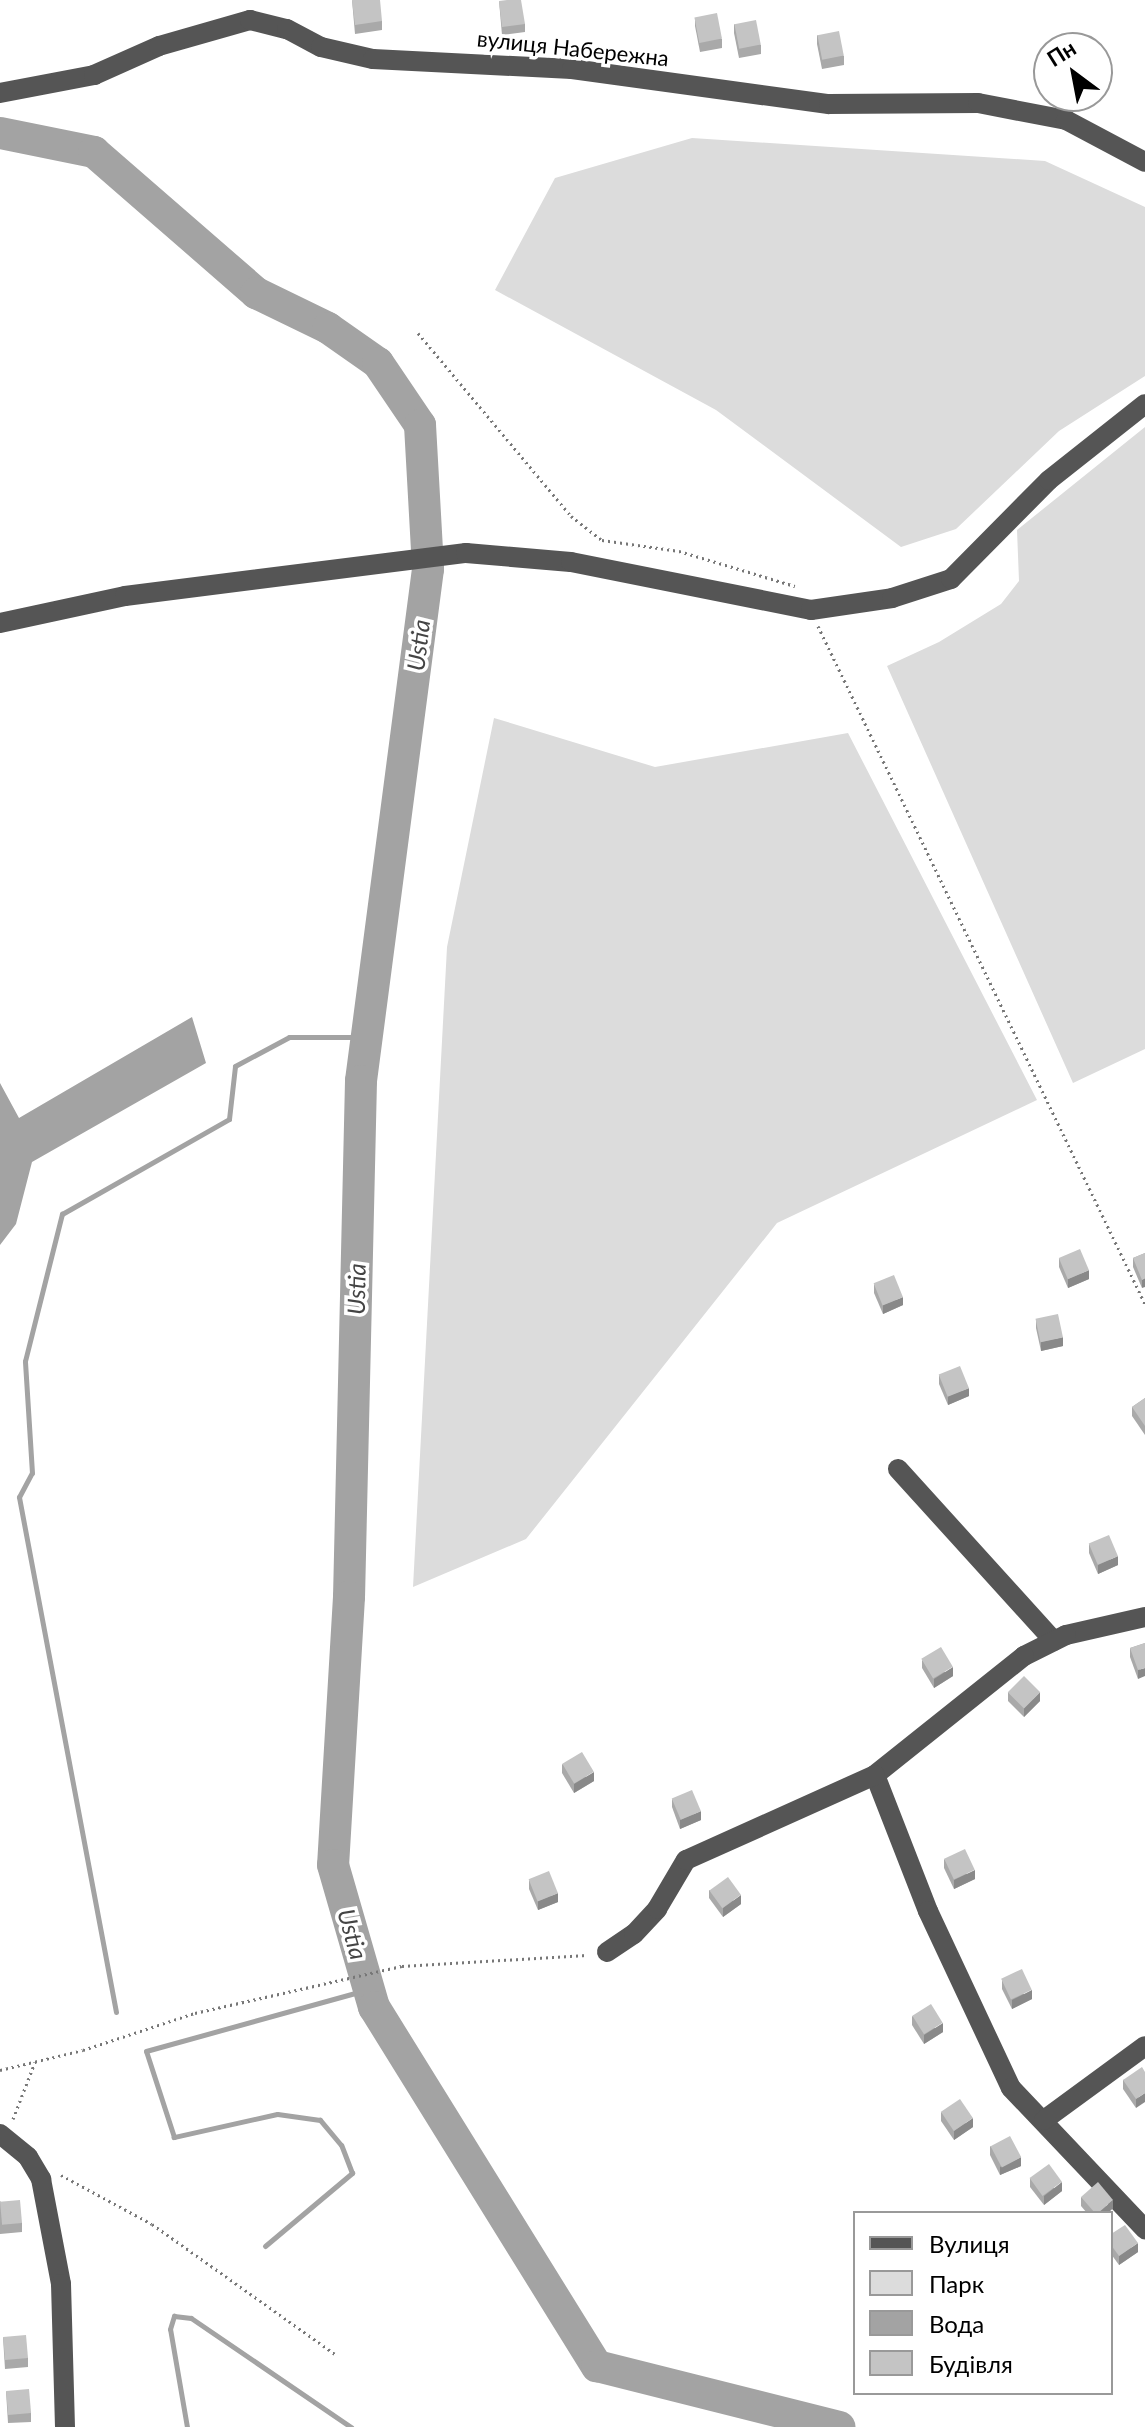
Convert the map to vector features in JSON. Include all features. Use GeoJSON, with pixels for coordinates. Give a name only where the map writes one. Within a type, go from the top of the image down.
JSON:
{"type":"FeatureCollection","features":[{"type":"Feature","properties":{"kind":"street","name":"вулиця Набережна"},"geometry":{"type":"LineString","coordinates":[[0,93],[94,75],[159,46],[250,20],[287,29],[321,47],[373,59],[572,69],[829,104],[978,103],[1066,120],[1145,162]]}},
{"type":"Feature","properties":{"kind":"street"},"geometry":{"type":"LineString","coordinates":[[0,623],[125,596],[385,559],[466,553],[571,562],[811,610],[892,598],[951,579],[1049,480],[1145,404]]}},
{"type":"Feature","properties":{"kind":"street"},"geometry":{"type":"LineString","coordinates":[[898,1469],[1054,1641]]}},
{"type":"Feature","properties":{"kind":"street"},"geometry":{"type":"LineString","coordinates":[[607,1952],[657,1909],[686,1860],[875,1775],[1024,1656],[1054,1641],[1145,1617]]}},
{"type":"Feature","properties":{"kind":"street"},"geometry":{"type":"LineString","coordinates":[[875,1775],[988,2048],[1011,2088],[1145,2229]]}},
{"type":"Feature","properties":{"kind":"street"},"geometry":{"type":"LineString","coordinates":[[1044,2120],[1145,2046]]}},
{"type":"Feature","properties":{"kind":"street"},"geometry":{"type":"LineString","coordinates":[[3,2136],[34,2167],[61,2284],[65,2427]]}},
{"type":"Feature","properties":{"kind":"path"},"geometry":{"type":"LineString","coordinates":[[418,333],[571,516],[602,540],[679,551],[808,590],[811,610],[1145,1304]]}},
{"type":"Feature","properties":{"kind":"path"},"geometry":{"type":"LineString","coordinates":[[0,2070],[195,2013],[402,1966],[607,1952]]}},
{"type":"Feature","properties":{"kind":"path"},"geometry":{"type":"LineString","coordinates":[[3,2136],[35,2062]]}},
{"type":"Feature","properties":{"kind":"path"},"geometry":{"type":"LineString","coordinates":[[34,2167],[71,2178],[152,2224],[335,2354]]}},
{"type":"Feature","properties":{"kind":"green space"},"geometry":{"type":"Polygon","coordinates":[[[692,138],[1045,161],[1145,207],[1145,376],[1059,431],[956,529],[901,547],[716,410],[495,290],[555,178],[692,138]]]}},
{"type":"Feature","properties":{"kind":"green space"},"geometry":{"type":"Polygon","coordinates":[[[1145,427],[1145,1049],[1073,1083],[887,666],[939,642],[1001,604],[1019,581],[1017,530],[1145,427]]]}},
{"type":"Feature","properties":{"kind":"green space"},"geometry":{"type":"Polygon","coordinates":[[[494,718],[655,767],[848,733],[1037,1100],[777,1223],[526,1539],[413,1587],[447,947],[494,718]]]}},
{"type":"Feature","properties":{"kind":"water"},"geometry":{"type":"Polygon","coordinates":[[[192,1017],[206,1063],[32,1162],[16,1224],[0,1245],[0,1083],[19,1118],[192,1017]]]}},
{"type":"Feature","properties":{"kind":"building"},"geometry":{"type":"Polygon","coordinates":[[[352,0],[380,0],[382,21],[355,25],[352,0]]]}},
{"type":"Feature","properties":{"kind":"building"},"geometry":{"type":"Polygon","coordinates":[[[521,0],[525,24],[502,27],[499,1],[521,0]]]}},
{"type":"Feature","properties":{"kind":"building"},"geometry":{"type":"Polygon","coordinates":[[[717,13],[722,39],[699,43],[694,17],[717,13]]]}},
{"type":"Feature","properties":{"kind":"building"},"geometry":{"type":"Polygon","coordinates":[[[756,20],[761,45],[739,49],[734,24],[756,20]]]}},
{"type":"Feature","properties":{"kind":"building"},"geometry":{"type":"Polygon","coordinates":[[[839,31],[844,56],[822,60],[817,35],[839,31]]]}},
{"type":"Feature","properties":{"kind":"building"},"geometry":{"type":"Polygon","coordinates":[[[1080,1249],[1089,1270],[1068,1279],[1059,1258],[1080,1249]]]}},
{"type":"Feature","properties":{"kind":"building"},"geometry":{"type":"Polygon","coordinates":[[[1145,1253],[1145,1278],[1142,1280],[1133,1258],[1145,1253]]]}},
{"type":"Feature","properties":{"kind":"building"},"geometry":{"type":"Polygon","coordinates":[[[894,1275],[903,1297],[883,1305],[874,1283],[894,1275]]]}},
{"type":"Feature","properties":{"kind":"building"},"geometry":{"type":"Polygon","coordinates":[[[1058,1314],[1063,1337],[1040,1342],[1036,1319],[1058,1314]]]}},
{"type":"Feature","properties":{"kind":"building"},"geometry":{"type":"Polygon","coordinates":[[[960,1366],[969,1388],[948,1397],[939,1375],[960,1366]]]}},
{"type":"Feature","properties":{"kind":"building"},"geometry":{"type":"Polygon","coordinates":[[[1145,1398],[1145,1426],[1132,1407],[1145,1398]]]}},
{"type":"Feature","properties":{"kind":"building"},"geometry":{"type":"Polygon","coordinates":[[[1109,1535],[1118,1556],[1098,1565],[1089,1544],[1109,1535]]]}},
{"type":"Feature","properties":{"kind":"building"},"geometry":{"type":"Polygon","coordinates":[[[1145,1643],[1145,1668],[1138,1670],[1130,1648],[1145,1643]]]}},
{"type":"Feature","properties":{"kind":"building"},"geometry":{"type":"Polygon","coordinates":[[[941,1647],[953,1667],[933,1679],[921,1659],[941,1647]]]}},
{"type":"Feature","properties":{"kind":"building"},"geometry":{"type":"Polygon","coordinates":[[[1024,1676],[1040,1692],[1024,1709],[1008,1692],[1024,1676]]]}},
{"type":"Feature","properties":{"kind":"building"},"geometry":{"type":"Polygon","coordinates":[[[582,1752],[594,1772],[574,1784],[562,1764],[582,1752]]]}},
{"type":"Feature","properties":{"kind":"building"},"geometry":{"type":"Polygon","coordinates":[[[692,1790],[701,1811],[681,1820],[672,1799],[692,1790]]]}},
{"type":"Feature","properties":{"kind":"building"},"geometry":{"type":"Polygon","coordinates":[[[965,1849],[975,1870],[954,1880],[944,1859],[965,1849]]]}},
{"type":"Feature","properties":{"kind":"building"},"geometry":{"type":"Polygon","coordinates":[[[549,1871],[558,1893],[538,1901],[529,1879],[549,1871]]]}},
{"type":"Feature","properties":{"kind":"building"},"geometry":{"type":"Polygon","coordinates":[[[728,1877],[741,1895],[722,1908],[709,1891],[728,1877]]]}},
{"type":"Feature","properties":{"kind":"building"},"geometry":{"type":"Polygon","coordinates":[[[1022,1969],[1032,1990],[1011,2000],[1001,1979],[1022,1969]]]}},
{"type":"Feature","properties":{"kind":"building"},"geometry":{"type":"Polygon","coordinates":[[[931,2004],[943,2023],[924,2034],[912,2016],[931,2004]]]}},
{"type":"Feature","properties":{"kind":"building"},"geometry":{"type":"Polygon","coordinates":[[[1142,2067],[1145,2072],[1145,2093],[1136,2099],[1123,2080],[1142,2067]]]}},
{"type":"Feature","properties":{"kind":"building"},"geometry":{"type":"Polygon","coordinates":[[[960,2099],[973,2118],[954,2131],[941,2112],[960,2099]]]}},
{"type":"Feature","properties":{"kind":"building"},"geometry":{"type":"Polygon","coordinates":[[[1010,2136],[1021,2157],[1002,2168],[991,2146],[1010,2136]]]}},
{"type":"Feature","properties":{"kind":"building"},"geometry":{"type":"Polygon","coordinates":[[[1049,2164],[1062,2182],[1043,2196],[1030,2178],[1049,2164]]]}},
{"type":"Feature","properties":{"kind":"building"},"geometry":{"type":"Polygon","coordinates":[[[1098,2182],[1113,2200],[1100,2211],[1093,2211],[1081,2197],[1098,2182]]]}},
{"type":"Feature","properties":{"kind":"building"},"geometry":{"type":"Polygon","coordinates":[[[20,2200],[22,2223],[2,2225],[0,2202],[20,2200]]]}},
{"type":"Feature","properties":{"kind":"building"},"geometry":{"type":"Polygon","coordinates":[[[1125,2225],[1138,2243],[1119,2256],[1113,2248],[1113,2233],[1125,2225]]]}},
{"type":"Feature","properties":{"kind":"building"},"geometry":{"type":"Polygon","coordinates":[[[26,2335],[28,2358],[5,2360],[3,2337],[26,2335]]]}},
{"type":"Feature","properties":{"kind":"building"},"geometry":{"type":"Polygon","coordinates":[[[29,2389],[31,2413],[8,2415],[6,2391],[29,2389]]]}},
{"type":"Feature","properties":{"kind":"waterway","name":"Ustia"},"geometry":{"type":"LineString","coordinates":[[0,133],[94,152],[256,293],[328,328],[378,363],[420,425],[428,569],[361,1081],[349,1597],[333,1865],[374,2007],[597,2366],[839,2427]]}},
{"type":"Feature","properties":{"kind":"waterway"},"geometry":{"type":"LineString","coordinates":[[116,2012],[19,1497],[32,1473],[25,1361],[62,1214],[229,1119],[235,1066],[289,1037],[367,1037]]}},
{"type":"Feature","properties":{"kind":"waterway"},"geometry":{"type":"LineString","coordinates":[[265,2246],[352,2173],[341,2145],[320,2120],[277,2114],[174,2137],[146,2051],[369,1989]]}},
{"type":"Feature","properties":{"kind":"waterway"},"geometry":{"type":"LineString","coordinates":[[187,2427],[170,2329],[174,2316],[191,2318],[351,2427]]}}]}
